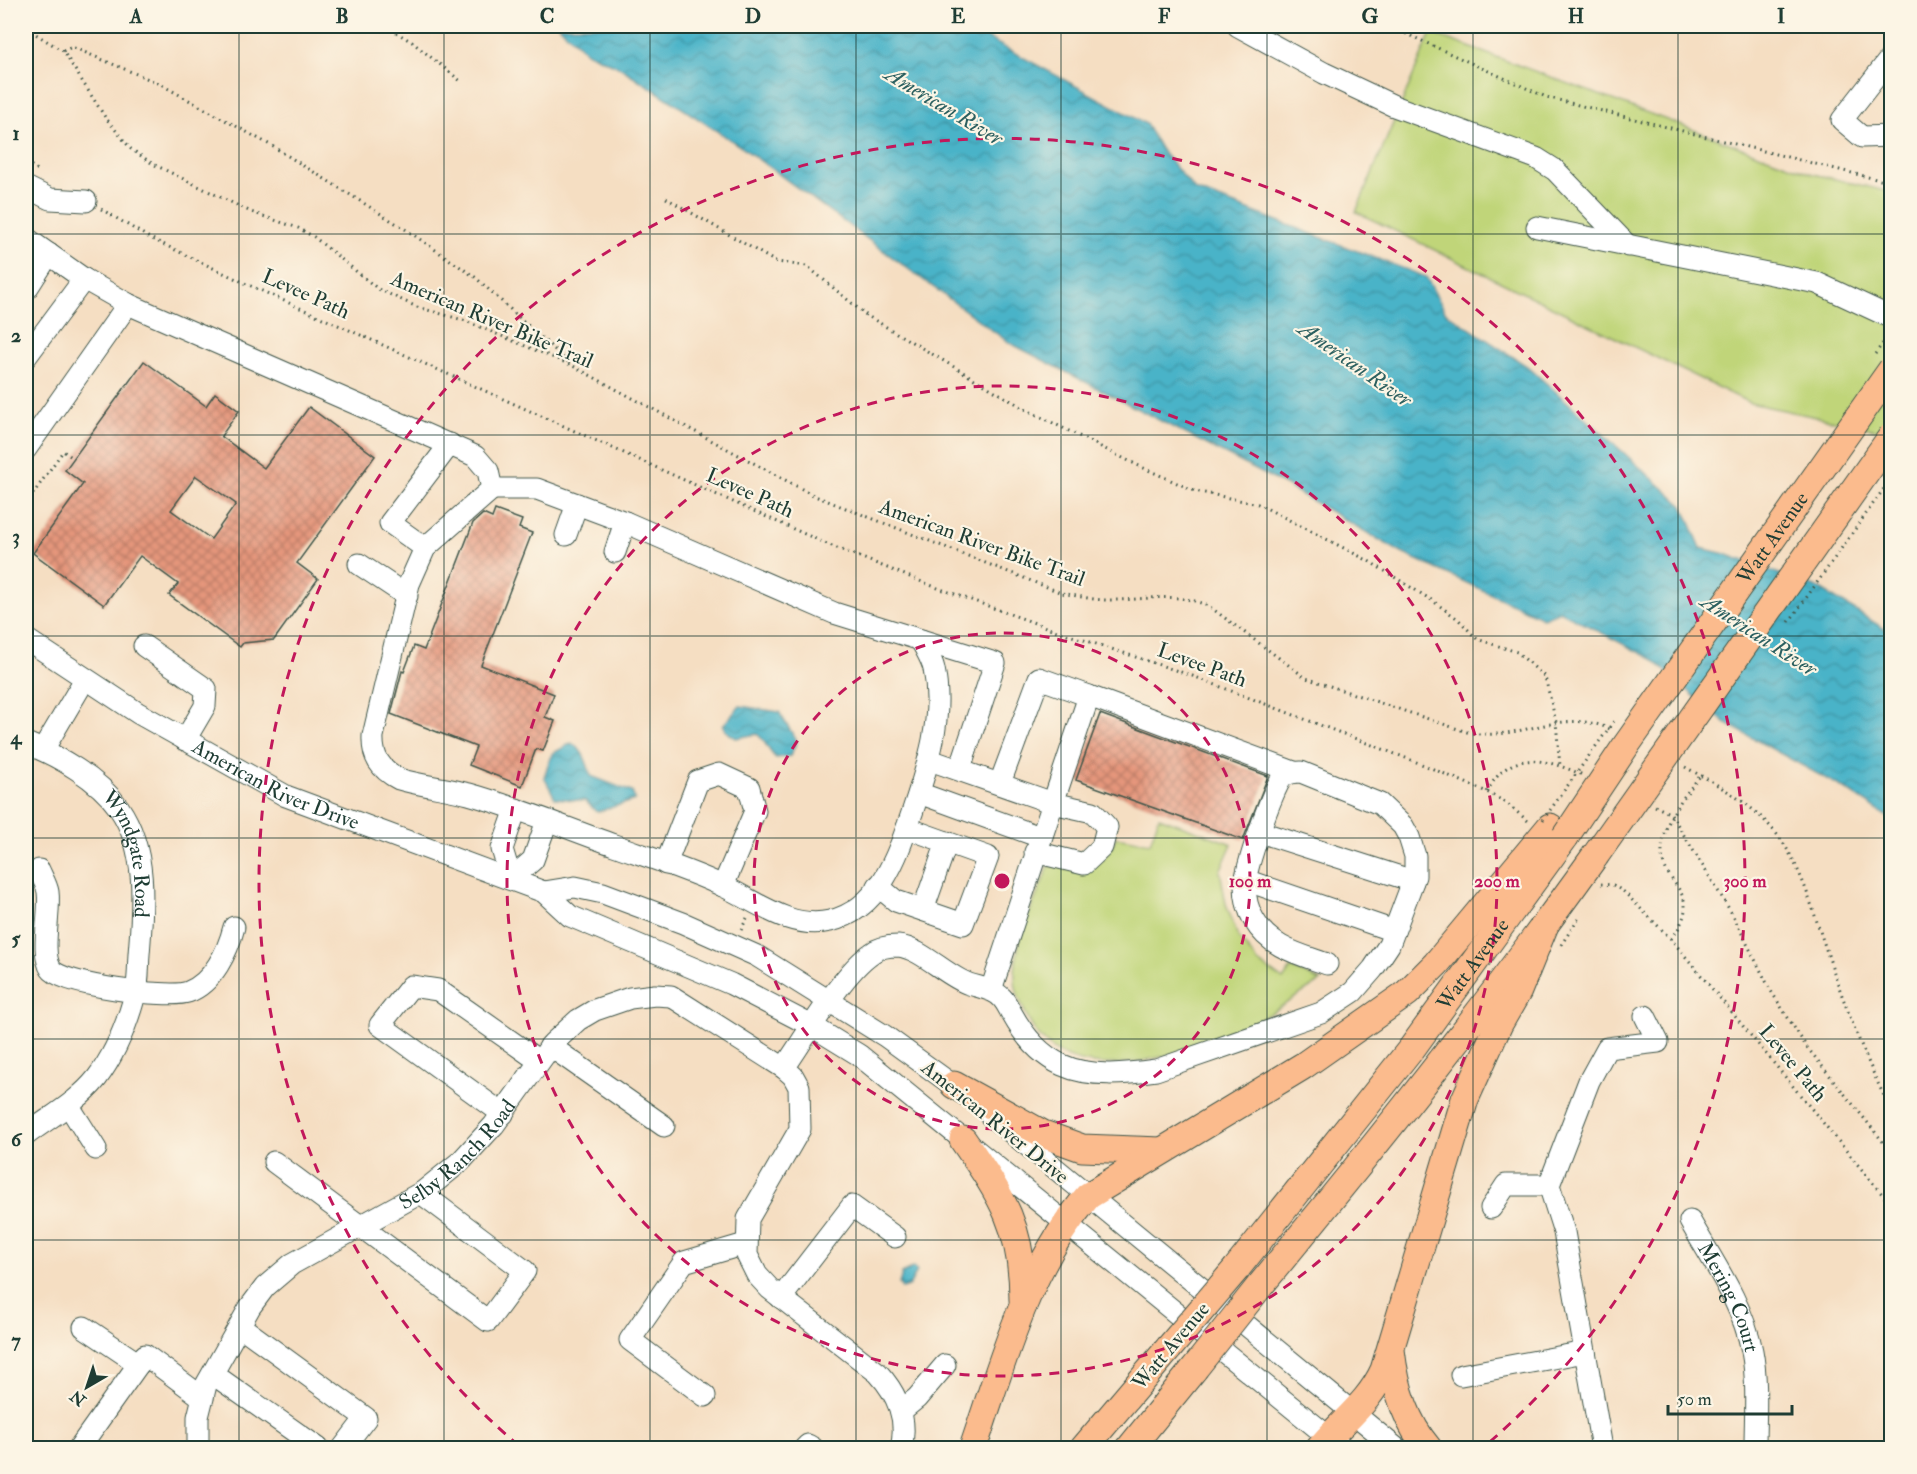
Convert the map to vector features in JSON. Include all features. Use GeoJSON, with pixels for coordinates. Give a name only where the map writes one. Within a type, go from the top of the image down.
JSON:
{"type":"FeatureCollection","features":[{"type":"Feature","properties":{"kind":"main road","name":"Watt Avenue"},"geometry":{"type":"LineString","coordinates":[[1084,1449],[1236,1269],[1412,1048],[1549,830],[1624,739],[1892,369]]}},
{"type":"Feature","properties":{"kind":"main road","name":"Watt Avenue"},"geometry":{"type":"LineString","coordinates":[[1130,1449],[1259,1287],[1362,1163],[1545,926],[1892,436]]}},
{"type":"Feature","properties":{"kind":"main road"},"geometry":{"type":"LineString","coordinates":[[973,1449],[1023,1304],[1064,1224],[1088,1196],[1303,1066],[1407,993],[1436,964],[1549,830]]}},
{"type":"Feature","properties":{"kind":"main road"},"geometry":{"type":"LineString","coordinates":[[1330,1445],[1375,1390],[1391,1346],[1465,1099],[1499,1024],[1518,991],[1545,926]]}},
{"type":"Feature","properties":{"kind":"main road"},"geometry":{"type":"LineString","coordinates":[[954,1085],[1043,1134],[1082,1148],[1162,1151]]}},
{"type":"Feature","properties":{"kind":"main road"},"geometry":{"type":"LineString","coordinates":[[963,1140],[995,1186],[1010,1218],[1020,1248],[1023,1304]]}},
{"type":"Feature","properties":{"kind":"main road"},"geometry":{"type":"LineString","coordinates":[[1391,1346],[1394,1373],[1405,1411],[1428,1449]]}},
{"type":"Feature","properties":{"kind":"street"},"geometry":{"type":"LineString","coordinates":[[1238,26],[1324,73],[1394,106],[1536,158],[1556,170],[1628,246]]}},
{"type":"Feature","properties":{"kind":"street"},"geometry":{"type":"LineString","coordinates":[[1892,56],[1842,120],[1862,137],[1892,136]]}},
{"type":"Feature","properties":{"kind":"street"},"geometry":{"type":"LineString","coordinates":[[26,187],[50,199],[86,201]]}},
{"type":"Feature","properties":{"kind":"street"},"geometry":{"type":"LineString","coordinates":[[1537,227],[1817,283],[1888,310]]}},
{"type":"Feature","properties":{"kind":"street"},"geometry":{"type":"LineString","coordinates":[[26,238],[84,279],[128,304],[475,456],[488,471],[492,489]]}},
{"type":"Feature","properties":{"kind":"street"},"geometry":{"type":"LineString","coordinates":[[26,290],[49,254]]}},
{"type":"Feature","properties":{"kind":"street"},"geometry":{"type":"LineString","coordinates":[[26,355],[84,279]]}},
{"type":"Feature","properties":{"kind":"street"},"geometry":{"type":"LineString","coordinates":[[26,449],[128,304]]}},
{"type":"Feature","properties":{"kind":"street"},"geometry":{"type":"LineString","coordinates":[[425,548],[390,523],[450,444]]}},
{"type":"Feature","properties":{"kind":"street"},"geometry":{"type":"LineString","coordinates":[[921,640],[934,668],[936,718],[930,760],[896,859],[878,886],[862,904],[844,916],[828,921],[812,922],[784,917],[723,886],[516,809],[468,794],[399,779],[389,774],[375,758],[373,736],[406,596],[425,548],[492,489],[537,489],[625,522],[834,613],[921,640],[995,663],[960,769]]}},
{"type":"Feature","properties":{"kind":"street"},"geometry":{"type":"LineString","coordinates":[[566,536],[578,504]]}},
{"type":"Feature","properties":{"kind":"street"},"geometry":{"type":"LineString","coordinates":[[615,552],[625,522]]}},
{"type":"Feature","properties":{"kind":"street"},"geometry":{"type":"LineString","coordinates":[[359,564],[406,596]]}},
{"type":"Feature","properties":{"kind":"street","name":"American River Drive"},"geometry":{"type":"LineString","coordinates":[[26,639],[85,679],[185,740],[286,796],[364,828],[544,892],[570,916],[731,984],[812,1026],[859,1055],[1330,1445]]}},
{"type":"Feature","properties":{"kind":"street"},"geometry":{"type":"LineString","coordinates":[[144,646],[206,689],[205,706],[185,740]]}},
{"type":"Feature","properties":{"kind":"street"},"geometry":{"type":"LineString","coordinates":[[784,1068],[854,970],[873,952],[898,946],[912,950],[941,970],[968,984],[991,990],[1003,999],[1026,1036],[1045,1054],[1062,1065],[1087,1072],[1130,1073],[1156,1070],[1322,1013],[1353,992],[1373,969],[1394,931],[1413,881],[1415,856],[1409,837],[1390,811],[1301,772],[1294,772],[1039,678],[1000,783]]}},
{"type":"Feature","properties":{"kind":"street","name":"Wyndgate Road"},"geometry":{"type":"LineString","coordinates":[[26,1135],[69,1106],[96,1079],[111,1058],[136,993],[142,893],[140,861],[131,832],[119,807],[93,781],[34,747],[85,679]]}},
{"type":"Feature","properties":{"kind":"street"},"geometry":{"type":"LineString","coordinates":[[991,990],[1089,696]]}},
{"type":"Feature","properties":{"kind":"street"},"geometry":{"type":"LineString","coordinates":[[919,793],[1084,864],[1102,847],[1107,827],[1093,812],[1053,803],[930,760]]}},
{"type":"Feature","properties":{"kind":"street"},"geometry":{"type":"LineString","coordinates":[[1294,772],[1277,784],[1245,880],[1246,902],[1253,920],[1264,934],[1279,946],[1327,964]]}},
{"type":"Feature","properties":{"kind":"street"},"geometry":{"type":"LineString","coordinates":[[666,864],[698,781],[719,774],[749,788],[755,811],[723,886]]}},
{"type":"Feature","properties":{"kind":"street"},"geometry":{"type":"LineString","coordinates":[[516,809],[502,849],[511,879],[533,860],[547,821]]}},
{"type":"Feature","properties":{"kind":"street"},"geometry":{"type":"LineString","coordinates":[[878,886],[896,901],[963,924],[988,857],[907,828]]}},
{"type":"Feature","properties":{"kind":"street"},"geometry":{"type":"LineString","coordinates":[[1260,832],[1413,881]]}},
{"type":"Feature","properties":{"kind":"street"},"geometry":{"type":"LineString","coordinates":[[923,910],[947,842]]}},
{"type":"Feature","properties":{"kind":"street"},"geometry":{"type":"LineString","coordinates":[[39,870],[48,891],[46,944],[50,968],[60,978],[136,993],[188,992],[208,977],[228,950],[234,927]]}},
{"type":"Feature","properties":{"kind":"street"},"geometry":{"type":"LineString","coordinates":[[1245,880],[1394,931]]}},
{"type":"Feature","properties":{"kind":"street","name":"American River Drive"},"geometry":{"type":"LineString","coordinates":[[544,892],[575,887],[603,893],[683,923],[757,956],[830,1002],[954,1085],[1396,1449]]}},
{"type":"Feature","properties":{"kind":"street"},"geometry":{"type":"LineString","coordinates":[[503,1114],[380,1025],[411,986],[438,990],[664,1126]]}},
{"type":"Feature","properties":{"kind":"street","name":"Selby Ranch Road"},"geometry":{"type":"LineString","coordinates":[[198,1449],[198,1417],[213,1374],[256,1298],[278,1275],[292,1264],[421,1193],[462,1161],[503,1114],[544,1054],[578,1020],[595,1010],[630,998],[664,995],[678,999],[784,1068],[793,1076],[799,1087],[800,1129],[755,1203],[746,1227],[747,1255],[757,1275],[781,1298],[878,1373],[891,1386],[901,1411],[904,1428],[901,1449]]}},
{"type":"Feature","properties":{"kind":"street"},"geometry":{"type":"LineString","coordinates":[[1602,1449],[1564,1232],[1549,1185],[1589,1081],[1607,1048],[1632,1045]]}},
{"type":"Feature","properties":{"kind":"street"},"geometry":{"type":"LineString","coordinates":[[69,1106],[96,1149]]}},
{"type":"Feature","properties":{"kind":"street"},"geometry":{"type":"LineString","coordinates":[[274,1162],[488,1321],[525,1271],[421,1193]]}},
{"type":"Feature","properties":{"kind":"street"},"geometry":{"type":"LineString","coordinates":[[1491,1208],[1506,1185],[1549,1185]]}},
{"type":"Feature","properties":{"kind":"street"},"geometry":{"type":"LineString","coordinates":[[781,1298],[852,1206],[895,1237]]}},
{"type":"Feature","properties":{"kind":"street","name":"Mering Court"},"geometry":{"type":"LineString","coordinates":[[1690,1221],[1737,1304],[1747,1327],[1755,1377],[1755,1449]]}},
{"type":"Feature","properties":{"kind":"street"},"geometry":{"type":"LineString","coordinates":[[705,1396],[630,1340],[684,1262],[746,1244]]}},
{"type":"Feature","properties":{"kind":"street"},"geometry":{"type":"LineString","coordinates":[[240,1326],[366,1418],[343,1449]]}},
{"type":"Feature","properties":{"kind":"street"},"geometry":{"type":"LineString","coordinates":[[84,1327],[139,1364]]}},
{"type":"Feature","properties":{"kind":"street"},"geometry":{"type":"LineString","coordinates":[[1461,1375],[1585,1352]]}},
{"type":"Feature","properties":{"kind":"street"},"geometry":{"type":"LineString","coordinates":[[79,1449],[145,1355],[203,1398]]}},
{"type":"Feature","properties":{"kind":"street"},"geometry":{"type":"LineString","coordinates":[[901,1411],[917,1398],[945,1365]]}},
{"type":"Feature","properties":{"kind":"street"},"geometry":{"type":"LineString","coordinates":[[213,1374],[318,1449]]}},
{"type":"Feature","properties":{"kind":"street"},"geometry":{"type":"LineString","coordinates":[[805,1449],[808,1445],[813,1449]]}},
{"type":"Feature","properties":{"kind":"path"},"geometry":{"type":"LineString","coordinates":[[386,26],[412,42],[463,83]]}},
{"type":"Feature","properties":{"kind":"path"},"geometry":{"type":"LineString","coordinates":[[1389,26],[1546,98],[1892,183]]}},
{"type":"Feature","properties":{"kind":"path","name":"American River Bike Trail"},"geometry":{"type":"LineString","coordinates":[[26,28],[63,51],[116,134],[153,164],[251,212],[298,228],[314,237],[378,289],[509,338],[571,366],[815,496],[1062,593],[1098,600],[1165,596],[1197,600],[1210,607],[1306,678],[1467,732],[1490,736],[1504,735],[1556,722],[1582,720],[1601,724],[1624,739]]}},
{"type":"Feature","properties":{"kind":"path"},"geometry":{"type":"LineString","coordinates":[[63,51],[72,47],[158,83],[281,152],[405,229],[475,277],[571,366]]}},
{"type":"Feature","properties":{"kind":"path"},"geometry":{"type":"LineString","coordinates":[[26,162],[46,176]]}},
{"type":"Feature","properties":{"kind":"path"},"geometry":{"type":"LineString","coordinates":[[666,198],[776,262],[807,266],[866,315],[1027,410],[1195,491],[1258,504],[1367,560],[1458,619],[1477,639],[1517,652],[1545,677],[1556,722],[1560,766]]}},
{"type":"Feature","properties":{"kind":"path","name":"Levee Path"},"geometry":{"type":"LineString","coordinates":[[86,201],[148,237],[250,286],[827,544],[1035,623],[1190,675],[1487,792],[1505,802],[1528,820],[1549,830]]}},
{"type":"Feature","properties":{"kind":"path"},"geometry":{"type":"LineString","coordinates":[[26,504],[63,451],[73,458]]}},
{"type":"Feature","properties":{"kind":"path"},"geometry":{"type":"LineString","coordinates":[[1679,764],[1736,796],[1754,810],[1780,838],[1791,855],[1811,903],[1858,1042],[1892,1112]]}},
{"type":"Feature","properties":{"kind":"path"},"geometry":{"type":"LineString","coordinates":[[1671,939],[1684,919],[1686,903],[1662,852],[1671,814],[1700,775]]}},
{"type":"Feature","properties":{"kind":"path"},"geometry":{"type":"LineString","coordinates":[[1671,814],[1731,912],[1772,991],[1806,1046],[1892,1153]]}},
{"type":"Feature","properties":{"kind":"path","name":"Levee Path"},"geometry":{"type":"LineString","coordinates":[[1601,884],[1613,885],[1624,892],[1671,939],[1892,1206]]}},
{"type":"Feature","properties":{"kind":"path"},"geometry":{"type":"LineString","coordinates":[[741,930],[749,912]]}},
{"type":"Feature","properties":{"kind":"green space"},"geometry":{"type":"Polygon","coordinates":[[[1431,33],[1813,174],[1891,192],[1891,433],[1750,403],[1356,212],[1431,33]]]}},
{"type":"Feature","properties":{"kind":"green space"},"geometry":{"type":"Polygon","coordinates":[[[1159,817],[1232,844],[1220,871],[1226,904],[1238,937],[1258,962],[1283,980],[1291,968],[1321,981],[1271,1013],[1219,1041],[1137,1062],[1094,1063],[1074,1059],[1056,1050],[1040,1037],[1027,1017],[1018,996],[1015,980],[1016,960],[1027,919],[1049,866],[1082,867],[1097,863],[1110,849],[1116,837],[1150,843],[1159,817]]]}},
{"type":"Feature","properties":{"kind":"water","name":"American River"},"geometry":{"type":"Polygon","coordinates":[[[559,26],[965,26],[1146,124],[1161,150],[1195,190],[1426,277],[1446,313],[1527,366],[1683,506],[1701,548],[1725,554],[1820,589],[1891,633],[1891,819],[1847,790],[1725,723],[1652,659],[1560,611],[1543,618],[1402,553],[1287,486],[1010,343],[740,146],[621,68],[586,52],[559,26]]]}},
{"type":"Feature","properties":{"kind":"water"},"geometry":{"type":"Polygon","coordinates":[[[740,706],[779,712],[797,741],[790,756],[776,758],[757,734],[736,738],[726,731],[723,725],[740,706]]]}},
{"type":"Feature","properties":{"kind":"water"},"geometry":{"type":"Polygon","coordinates":[[[571,743],[582,753],[591,776],[632,792],[635,800],[597,812],[585,801],[555,798],[544,777],[552,754],[571,743]]]}},
{"type":"Feature","properties":{"kind":"water"},"geometry":{"type":"Polygon","coordinates":[[[913,1267],[917,1271],[909,1287],[902,1288],[899,1284],[902,1274],[913,1267]]]}},
{"type":"Feature","properties":{"kind":"building"},"geometry":{"type":"Polygon","coordinates":[[[144,361],[206,406],[215,393],[239,411],[221,436],[264,468],[309,407],[375,456],[297,563],[318,579],[274,640],[243,643],[240,647],[169,595],[178,584],[140,556],[104,605],[33,553],[83,484],[65,470],[144,361]],[[196,476],[171,510],[211,539],[236,504],[196,476]]]}},
{"type":"Feature","properties":{"kind":"building"},"geometry":{"type":"Polygon","coordinates":[[[495,510],[522,520],[519,528],[532,533],[481,665],[554,694],[545,717],[555,721],[543,751],[536,749],[522,786],[469,765],[476,747],[391,714],[402,671],[404,672],[414,646],[424,650],[473,523],[483,514],[492,518],[495,510]]]}},
{"type":"Feature","properties":{"kind":"building"},"geometry":{"type":"Polygon","coordinates":[[[1100,714],[1268,776],[1243,840],[1076,780],[1100,714]]]}}]}
